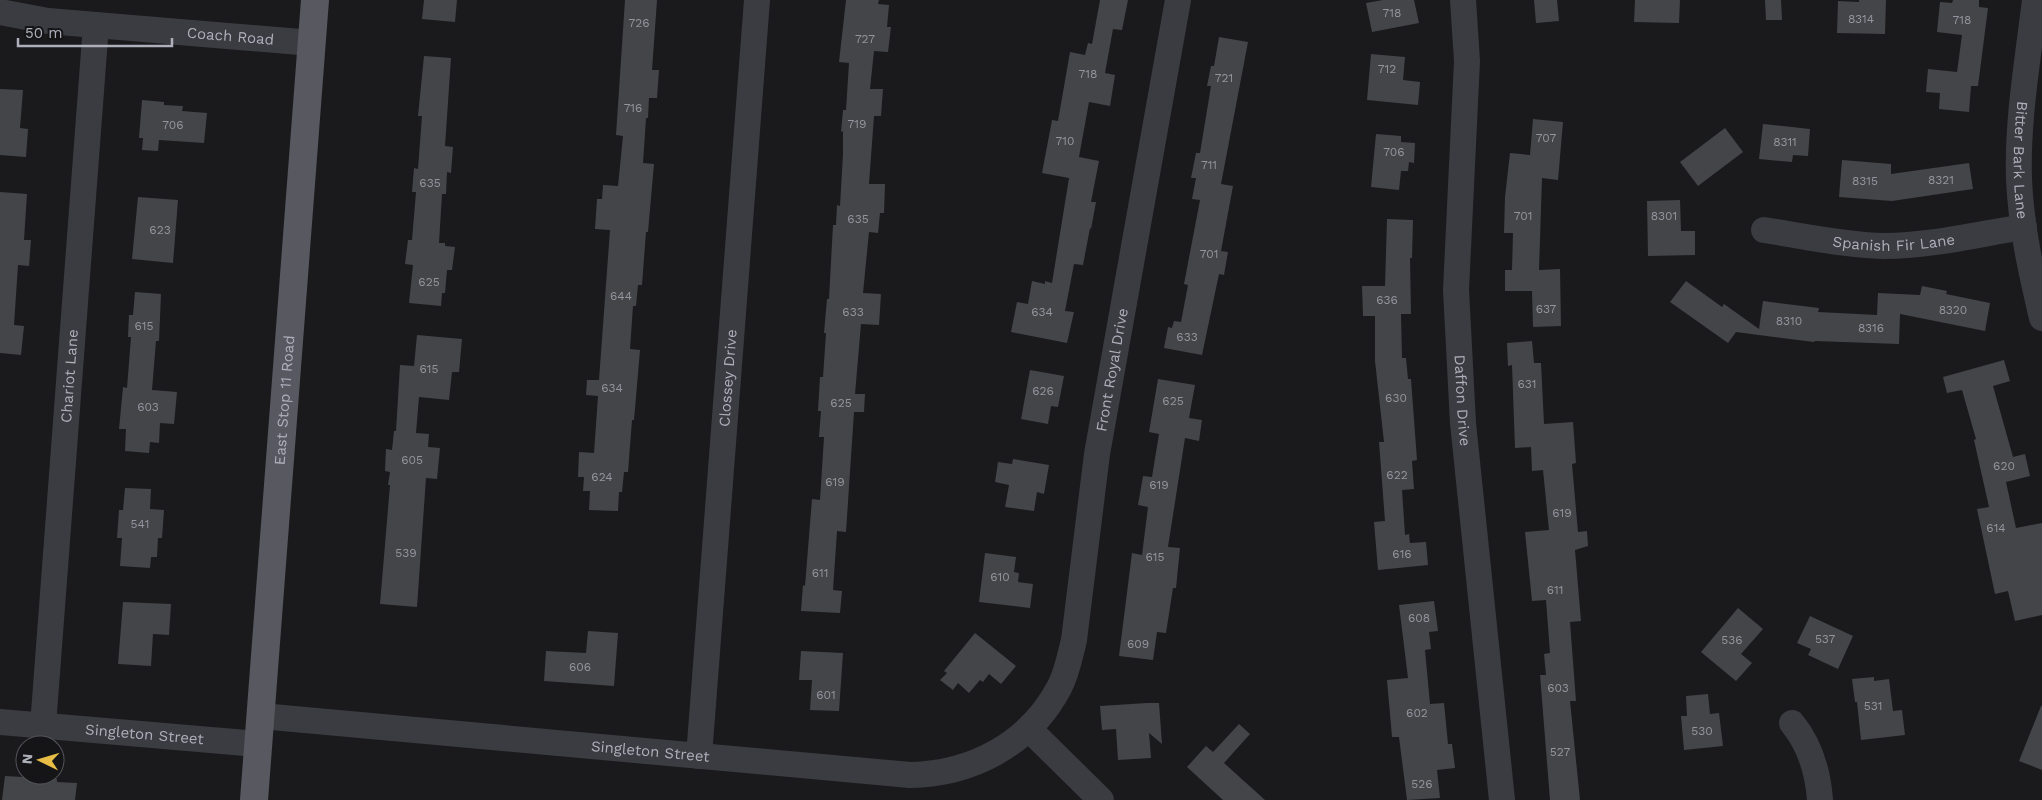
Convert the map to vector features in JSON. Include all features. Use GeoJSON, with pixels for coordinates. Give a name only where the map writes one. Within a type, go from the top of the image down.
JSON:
{"type":"FeatureCollection","features":[{"type":"Feature","properties":{"kind":"main road","name":"East Stop 11 Road"},"geometry":{"type":"LineString","coordinates":[[254,800],[315,0]]}},
{"type":"Feature","properties":{"kind":"street","name":"Clossey Drive"},"geometry":{"type":"LineString","coordinates":[[699,756],[757,0]]}},
{"type":"Feature","properties":{"kind":"street","name":"Front Royal Drive"},"geometry":{"type":"LineString","coordinates":[[1029,728],[1042,713],[1058,688],[1067,669],[1074,640],[1097,454],[1178,0]]}},
{"type":"Feature","properties":{"kind":"street","name":"Daffon Drive"},"geometry":{"type":"LineString","coordinates":[[1463,0],[1468,61],[1456,290],[1463,423],[1502,800]]}},
{"type":"Feature","properties":{"kind":"street","name":"Bitter Bark Lane"},"geometry":{"type":"LineString","coordinates":[[2035,0],[2020,136],[2019,177],[2030,272],[2042,318]]}},
{"type":"Feature","properties":{"kind":"street","name":"Coach Road"},"geometry":{"type":"LineString","coordinates":[[0,12],[48,21],[312,43]]}},
{"type":"Feature","properties":{"kind":"street","name":"Chariot Lane"},"geometry":{"type":"LineString","coordinates":[[43,726],[96,25]]}},
{"type":"Feature","properties":{"kind":"street","name":"Spanish Fir Lane"},"geometry":{"type":"LineString","coordinates":[[1764,230],[1847,243],[1884,246],[1922,243],[2024,227]]}},
{"type":"Feature","properties":{"kind":"street","name":"Singleton Street"},"geometry":{"type":"LineString","coordinates":[[261,716],[910,775],[950,771],[979,762],[1013,742],[1029,728]]}},
{"type":"Feature","properties":{"kind":"street","name":"Singleton Street"},"geometry":{"type":"LineString","coordinates":[[0,722],[258,744]]}},
{"type":"Feature","properties":{"kind":"street"},"geometry":{"type":"LineString","coordinates":[[1792,723],[1802,736],[1814,764],[1820,800]]}},
{"type":"Feature","properties":{"kind":"street"},"geometry":{"type":"LineString","coordinates":[[1029,728],[1101,800]]}},
{"type":"Feature","properties":{"kind":"building"},"geometry":{"type":"Polygon","coordinates":[[[424,0],[457,0],[455,22],[422,19],[424,0]]]}},
{"type":"Feature","properties":{"kind":"building"},"geometry":{"type":"Polygon","coordinates":[[[625,0],[657,0],[652,70],[659,70],[657,98],[649,98],[643,163],[654,164],[642,285],[638,285],[636,306],[633,306],[630,349],[640,350],[628,472],[624,472],[622,492],[619,492],[618,511],[589,510],[590,491],[583,491],[584,477],[578,477],[579,452],[594,453],[598,396],[586,395],[587,380],[599,380],[610,230],[595,229],[597,199],[602,199],[603,185],[618,186],[623,136],[616,135],[625,0]]]}},
{"type":"Feature","properties":{"kind":"building"},"geometry":{"type":"Polygon","coordinates":[[[846,0],[879,0],[878,4],[889,5],[887,27],[891,27],[888,52],[874,51],[870,89],[883,89],[881,116],[874,116],[869,184],[885,184],[884,213],[880,213],[878,233],[869,232],[863,293],[881,294],[879,325],[861,324],[855,394],[865,394],[864,412],[854,412],[846,532],[837,531],[833,590],[842,591],[840,613],[801,611],[803,585],[805,586],[812,499],[820,500],[824,437],[819,437],[821,411],[818,411],[820,377],[823,377],[826,333],[824,333],[827,299],[829,299],[833,225],[836,225],[837,205],[840,206],[843,154],[843,131],[841,132],[843,110],[846,110],[849,63],[839,62],[846,0]]]}},
{"type":"Feature","properties":{"kind":"building"},"geometry":{"type":"Polygon","coordinates":[[[1100,0],[1128,0],[1122,30],[1113,29],[1105,73],[1115,75],[1110,106],[1089,102],[1079,157],[1099,161],[1091,202],[1096,202],[1083,265],[1074,264],[1065,311],[1074,312],[1067,343],[1011,332],[1017,302],[1028,304],[1032,281],[1045,284],[1045,281],[1052,283],[1069,178],[1042,173],[1052,120],[1058,121],[1070,52],[1085,55],[1088,43],[1092,44],[1100,0]]]}},
{"type":"Feature","properties":{"kind":"building"},"geometry":{"type":"Polygon","coordinates":[[[1383,0],[1414,0],[1419,23],[1372,32],[1366,3],[1383,0]]]}},
{"type":"Feature","properties":{"kind":"building"},"geometry":{"type":"Polygon","coordinates":[[[1534,0],[1557,0],[1559,21],[1536,23],[1534,0]]]}},
{"type":"Feature","properties":{"kind":"building"},"geometry":{"type":"Polygon","coordinates":[[[1635,0],[1680,0],[1679,23],[1634,22],[1635,0]]]}},
{"type":"Feature","properties":{"kind":"building"},"geometry":{"type":"Polygon","coordinates":[[[1765,0],[1781,0],[1782,20],[1766,20],[1765,0]]]}},
{"type":"Feature","properties":{"kind":"building"},"geometry":{"type":"Polygon","coordinates":[[[1859,0],[1886,0],[1885,34],[1837,33],[1838,1],[1859,2],[1859,0]]]}},
{"type":"Feature","properties":{"kind":"building"},"geometry":{"type":"Polygon","coordinates":[[[1953,0],[1979,0],[1979,7],[1988,8],[1978,86],[1971,86],[1969,112],[1939,109],[1940,93],[1926,92],[1928,69],[1957,72],[1962,35],[1937,32],[1940,2],[1952,3],[1953,0]]]}},
{"type":"Feature","properties":{"kind":"building"},"geometry":{"type":"Polygon","coordinates":[[[1219,37],[1248,42],[1221,184],[1233,186],[1221,251],[1228,252],[1224,275],[1219,274],[1202,355],[1164,348],[1168,327],[1172,328],[1174,321],[1181,322],[1188,285],[1184,284],[1200,200],[1192,199],[1196,178],[1191,178],[1196,153],[1200,153],[1211,86],[1207,86],[1211,66],[1214,66],[1219,37]]]}},
{"type":"Feature","properties":{"kind":"building"},"geometry":{"type":"Polygon","coordinates":[[[1371,54],[1405,57],[1403,80],[1420,82],[1418,105],[1367,100],[1371,54]]]}},
{"type":"Feature","properties":{"kind":"building"},"geometry":{"type":"Polygon","coordinates":[[[424,56],[451,58],[445,146],[453,147],[451,173],[447,172],[446,194],[442,194],[439,243],[455,247],[452,270],[447,270],[445,293],[442,293],[441,306],[409,303],[413,265],[405,264],[408,240],[412,240],[416,192],[412,192],[414,168],[418,169],[422,116],[418,116],[424,56]]]}},
{"type":"Feature","properties":{"kind":"building"},"geometry":{"type":"Polygon","coordinates":[[[0,89],[23,90],[20,128],[28,129],[26,157],[0,155],[0,89]]]}},
{"type":"Feature","properties":{"kind":"building"},"geometry":{"type":"Polygon","coordinates":[[[142,100],[164,102],[164,105],[183,106],[182,111],[207,113],[204,143],[159,140],[158,151],[142,150],[143,138],[139,138],[142,100]]]}},
{"type":"Feature","properties":{"kind":"building"},"geometry":{"type":"Polygon","coordinates":[[[1533,119],[1563,122],[1558,180],[1542,178],[1539,270],[1560,269],[1561,326],[1533,327],[1532,291],[1505,291],[1505,270],[1512,270],[1513,233],[1504,233],[1505,197],[1510,153],[1530,155],[1533,119]]]}},
{"type":"Feature","properties":{"kind":"building"},"geometry":{"type":"Polygon","coordinates":[[[1763,124],[1810,129],[1808,156],[1793,155],[1792,162],[1759,159],[1763,124]]]}},
{"type":"Feature","properties":{"kind":"building"},"geometry":{"type":"Polygon","coordinates":[[[1725,128],[1743,152],[1698,186],[1680,162],[1725,128]]]}},
{"type":"Feature","properties":{"kind":"building"},"geometry":{"type":"Polygon","coordinates":[[[1376,134],[1401,136],[1401,142],[1415,143],[1414,163],[1409,162],[1408,171],[1401,171],[1399,190],[1371,187],[1376,134]]]}},
{"type":"Feature","properties":{"kind":"building"},"geometry":{"type":"Polygon","coordinates":[[[1842,160],[1891,164],[1891,174],[1969,163],[1973,189],[1892,201],[1839,197],[1842,160]]]}},
{"type":"Feature","properties":{"kind":"building"},"geometry":{"type":"Polygon","coordinates":[[[0,192],[27,194],[24,240],[31,240],[29,266],[18,265],[14,325],[24,326],[21,355],[0,353],[0,192]]]}},
{"type":"Feature","properties":{"kind":"building"},"geometry":{"type":"Polygon","coordinates":[[[138,197],[178,200],[173,263],[132,259],[138,197]]]}},
{"type":"Feature","properties":{"kind":"building"},"geometry":{"type":"Polygon","coordinates":[[[1680,200],[1681,231],[1695,231],[1695,255],[1648,256],[1647,201],[1680,200]]]}},
{"type":"Feature","properties":{"kind":"building"},"geometry":{"type":"Polygon","coordinates":[[[1387,219],[1413,220],[1412,258],[1410,258],[1411,314],[1401,314],[1402,358],[1406,358],[1408,379],[1411,379],[1417,460],[1412,461],[1414,489],[1402,490],[1405,535],[1409,534],[1410,543],[1426,542],[1428,565],[1378,570],[1374,522],[1385,521],[1379,442],[1384,442],[1375,361],[1375,316],[1363,316],[1362,286],[1385,286],[1387,219]]]}},
{"type":"Feature","properties":{"kind":"building"},"geometry":{"type":"Polygon","coordinates":[[[1686,281],[1722,307],[1724,304],[1759,329],[1763,301],[1819,308],[1818,312],[1877,315],[1878,293],[1920,295],[1922,286],[1947,291],[1946,294],[1990,303],[1985,331],[1900,314],[1899,344],[1814,342],[1736,332],[1728,343],[1670,302],[1686,281]]]}},
{"type":"Feature","properties":{"kind":"building"},"geometry":{"type":"Polygon","coordinates":[[[135,292],[161,294],[159,341],[156,341],[152,390],[177,392],[174,424],[160,423],[159,443],[150,442],[149,453],[125,451],[126,429],[119,429],[123,387],[127,388],[131,337],[128,337],[129,315],[133,315],[135,292]]]}},
{"type":"Feature","properties":{"kind":"building"},"geometry":{"type":"Polygon","coordinates":[[[417,335],[462,339],[459,372],[452,372],[449,400],[419,397],[416,433],[429,434],[428,447],[440,448],[437,479],[426,478],[417,607],[380,604],[390,485],[388,485],[390,472],[385,471],[386,449],[392,450],[394,431],[396,431],[400,365],[414,366],[417,335]]]}},
{"type":"Feature","properties":{"kind":"building"},"geometry":{"type":"Polygon","coordinates":[[[1532,341],[1534,363],[1541,363],[1544,424],[1573,422],[1576,463],[1572,464],[1578,532],[1587,531],[1588,546],[1575,550],[1581,621],[1570,622],[1576,701],[1570,701],[1580,800],[1550,800],[1540,675],[1546,675],[1544,654],[1550,653],[1546,600],[1532,601],[1525,532],[1549,530],[1543,470],[1532,471],[1531,447],[1515,448],[1512,365],[1508,366],[1507,343],[1532,341]]]}},
{"type":"Feature","properties":{"kind":"building"},"geometry":{"type":"Polygon","coordinates":[[[2004,360],[2010,381],[1993,386],[2013,457],[2025,454],[2030,476],[2006,482],[2016,528],[2042,523],[2042,615],[2015,621],[2008,591],[1995,594],[1977,509],[1989,507],[1974,440],[1976,439],[1962,390],[1947,393],[1943,377],[2004,360]]]}},
{"type":"Feature","properties":{"kind":"building"},"geometry":{"type":"Polygon","coordinates":[[[1030,370],[1064,376],[1058,407],[1051,406],[1048,424],[1021,419],[1030,370]]]}},
{"type":"Feature","properties":{"kind":"building"},"geometry":{"type":"Polygon","coordinates":[[[1158,379],[1195,385],[1189,418],[1202,420],[1199,441],[1185,438],[1168,547],[1180,548],[1176,588],[1173,588],[1166,633],[1157,632],[1153,660],[1119,656],[1132,553],[1142,555],[1148,507],[1138,505],[1143,476],[1152,477],[1159,434],[1149,432],[1158,379]]]}},
{"type":"Feature","properties":{"kind":"building"},"geometry":{"type":"Polygon","coordinates":[[[1013,459],[1049,465],[1044,494],[1037,492],[1034,511],[1005,507],[1009,485],[995,482],[998,462],[1012,464],[1013,459]]]}},
{"type":"Feature","properties":{"kind":"building"},"geometry":{"type":"Polygon","coordinates":[[[125,488],[151,489],[150,509],[164,510],[162,538],[158,538],[157,557],[151,557],[150,568],[120,566],[122,538],[117,538],[119,510],[123,510],[125,488]]]}},
{"type":"Feature","properties":{"kind":"building"},"geometry":{"type":"Polygon","coordinates":[[[985,553],[1016,557],[1014,572],[1019,573],[1018,582],[1033,584],[1030,608],[979,602],[985,553]]]}},
{"type":"Feature","properties":{"kind":"building"},"geometry":{"type":"Polygon","coordinates":[[[1434,601],[1438,631],[1429,632],[1431,649],[1425,650],[1430,704],[1444,703],[1448,744],[1452,744],[1455,768],[1437,770],[1440,798],[1407,800],[1399,737],[1392,737],[1387,680],[1408,678],[1399,605],[1434,601]]]}},
{"type":"Feature","properties":{"kind":"building"},"geometry":{"type":"Polygon","coordinates":[[[123,602],[171,604],[169,635],[153,634],[151,666],[118,664],[123,602]]]}},
{"type":"Feature","properties":{"kind":"building"},"geometry":{"type":"Polygon","coordinates":[[[1738,608],[1763,629],[1741,654],[1752,663],[1736,681],[1701,652],[1738,608]]]}},
{"type":"Feature","properties":{"kind":"building"},"geometry":{"type":"Polygon","coordinates":[[[1810,616],[1853,636],[1838,669],[1808,655],[1811,649],[1797,643],[1810,616]]]}},
{"type":"Feature","properties":{"kind":"building"},"geometry":{"type":"Polygon","coordinates":[[[588,631],[618,633],[614,686],[544,681],[546,651],[586,653],[588,631]]]}},
{"type":"Feature","properties":{"kind":"building"},"geometry":{"type":"Polygon","coordinates":[[[975,633],[1016,666],[1001,684],[989,674],[983,682],[980,680],[969,693],[958,683],[953,690],[940,680],[947,673],[944,671],[975,633]]]}},
{"type":"Feature","properties":{"kind":"building"},"geometry":{"type":"Polygon","coordinates":[[[801,651],[843,653],[839,711],[810,710],[812,680],[799,680],[801,651]]]}},
{"type":"Feature","properties":{"kind":"building"},"geometry":{"type":"Polygon","coordinates":[[[1874,677],[1874,681],[1889,679],[1893,711],[1902,710],[1905,735],[1861,740],[1857,702],[1855,702],[1852,679],[1874,677]]]}},
{"type":"Feature","properties":{"kind":"building"},"geometry":{"type":"Polygon","coordinates":[[[1708,694],[1710,714],[1719,713],[1723,746],[1684,750],[1681,716],[1687,716],[1686,696],[1708,694]]]}},
{"type":"Feature","properties":{"kind":"building"},"geometry":{"type":"Polygon","coordinates":[[[1159,703],[1162,744],[1149,733],[1151,758],[1118,760],[1116,729],[1102,730],[1100,706],[1159,703]]]}},
{"type":"Feature","properties":{"kind":"building"},"geometry":{"type":"Polygon","coordinates":[[[2042,706],[2042,770],[2019,761],[2042,706]]]}},
{"type":"Feature","properties":{"kind":"building"},"geometry":{"type":"Polygon","coordinates":[[[1239,724],[1250,734],[1224,763],[1265,800],[1223,800],[1187,767],[1206,746],[1213,752],[1239,724]]]}},
{"type":"Feature","properties":{"kind":"building"},"geometry":{"type":"Polygon","coordinates":[[[5,776],[15,777],[15,785],[65,785],[65,782],[77,783],[75,800],[2,800],[5,776]]]}}]}
